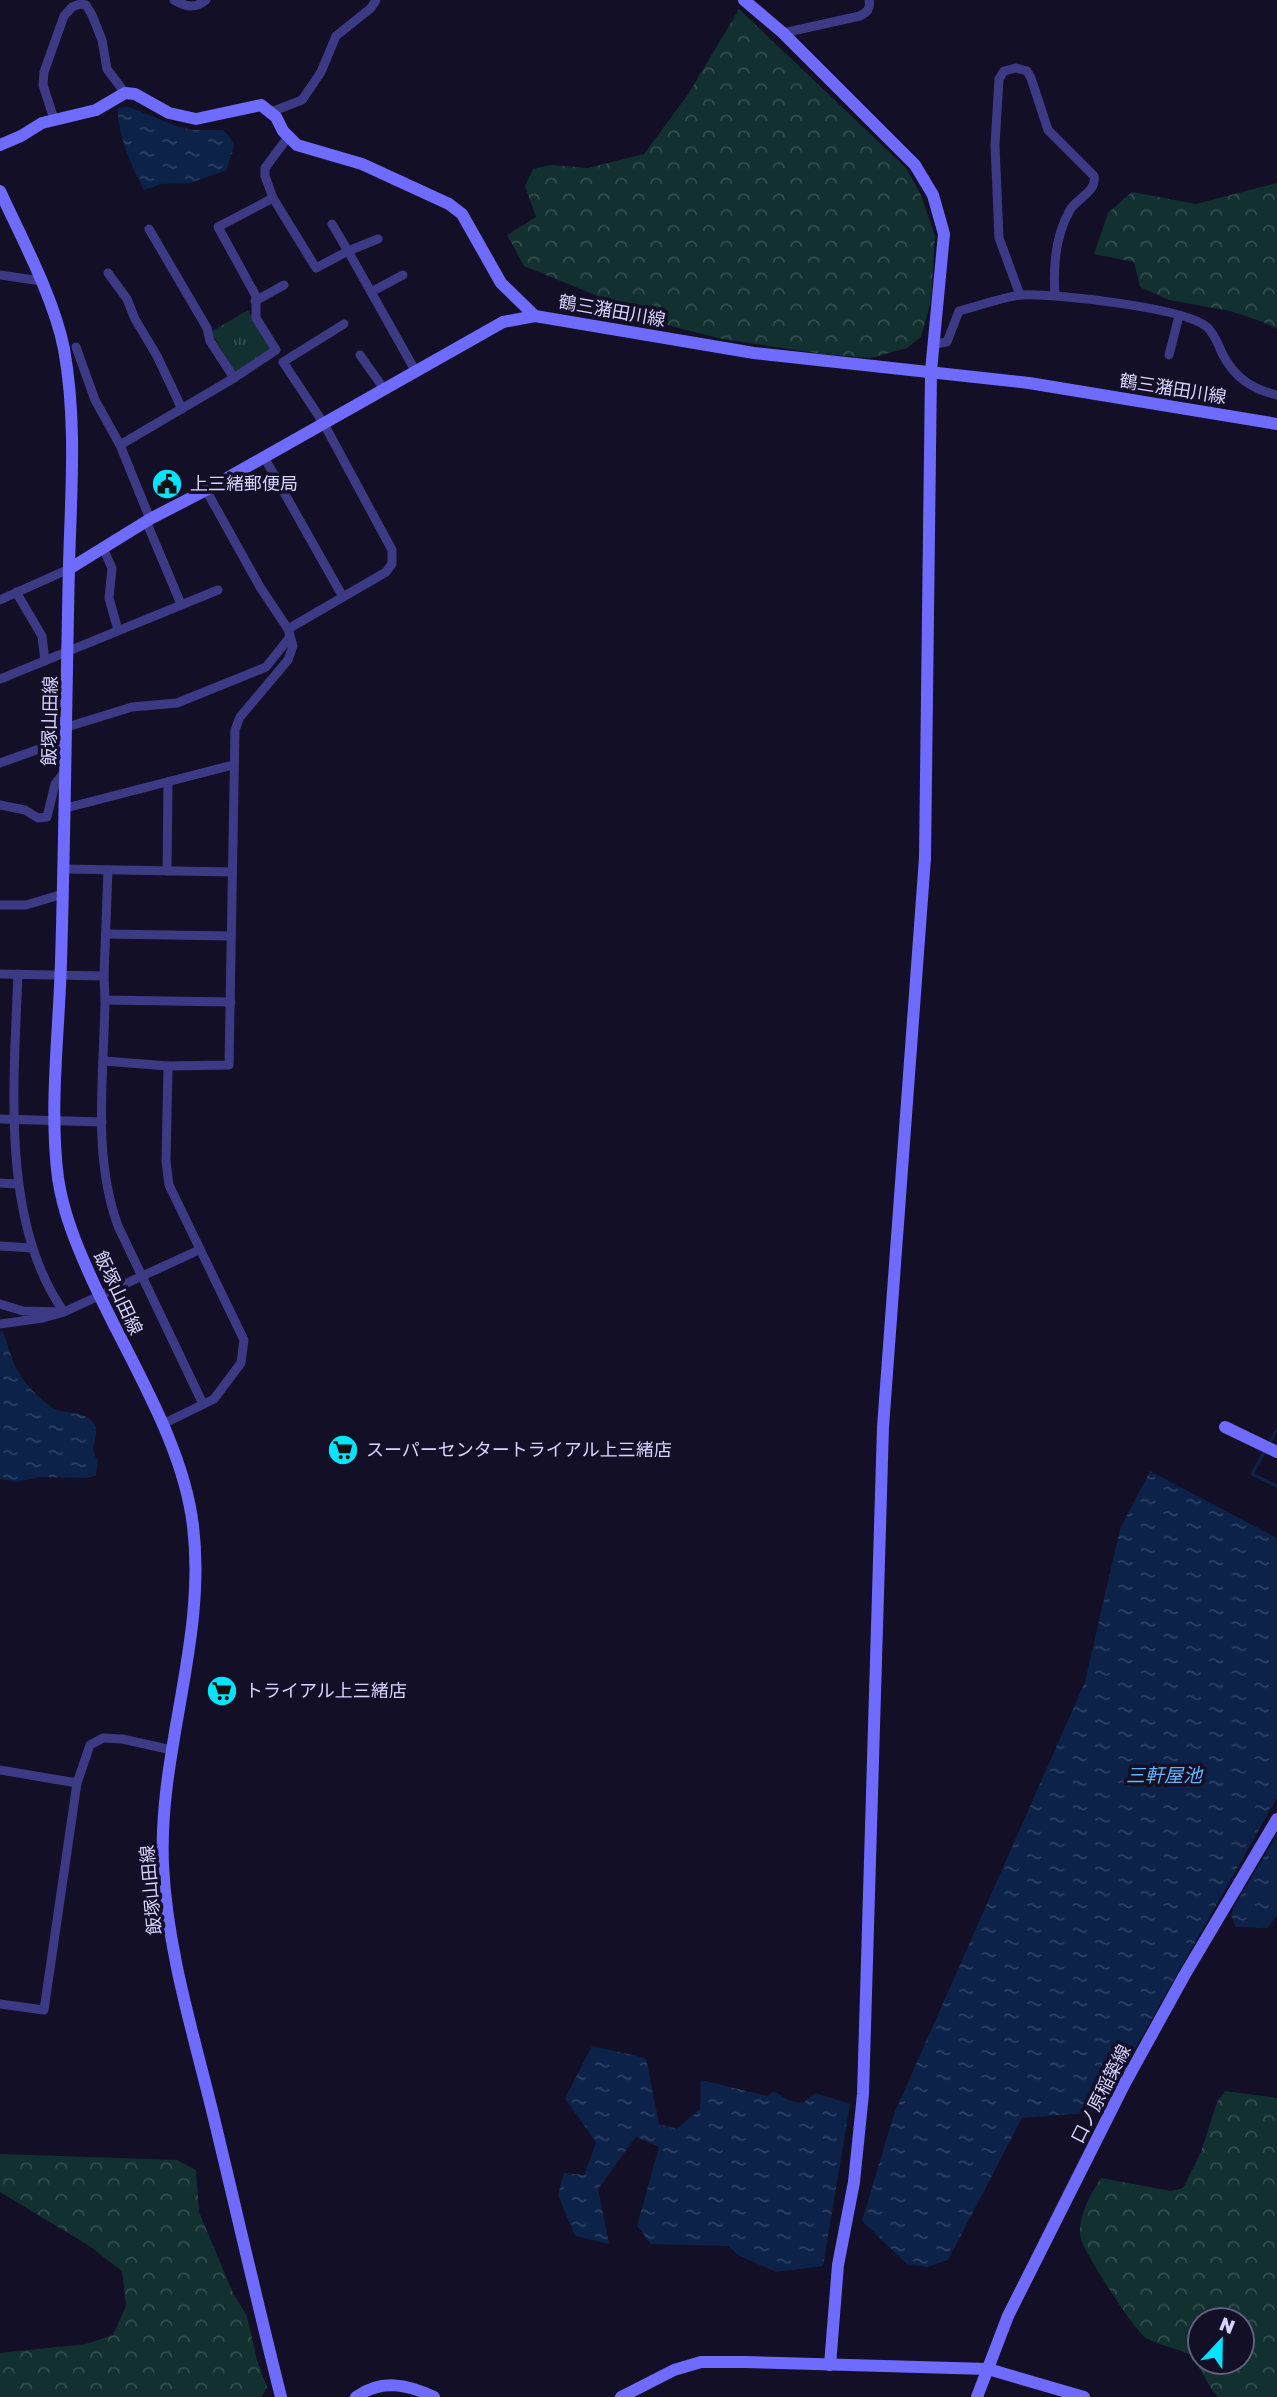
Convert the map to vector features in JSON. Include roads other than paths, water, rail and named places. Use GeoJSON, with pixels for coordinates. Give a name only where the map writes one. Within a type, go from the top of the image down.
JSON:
{"type":"FeatureCollection","features":[{"type":"Feature","properties":{"kind":"main road"},"geometry":{"type":"LineString","coordinates":[[744,0],[783,33],[915,165],[933,194],[944,234],[931,371],[925,858],[883,1427],[863,2094],[854,2182],[838,2265],[830,2364]]}},
{"type":"Feature","properties":{"kind":"main road"},"geometry":{"type":"LineString","coordinates":[[0,145],[42,123],[96,110],[125,93],[135,94],[169,113],[196,119],[261,105],[271,112],[288,137]]}},
{"type":"Feature","properties":{"kind":"main road","name":"鶴三潴田川線"},"geometry":{"type":"LineString","coordinates":[[288,137],[297,145],[362,164],[449,204],[462,214],[501,283],[535,316],[754,353],[1029,383],[1277,424]]}},
{"type":"Feature","properties":{"kind":"main road","name":"飯塚山田線"},"geometry":{"type":"LineString","coordinates":[[0,191],[41,281],[63,343],[72,411],[67,769],[55,1120],[58,1178],[75,1242],[99,1297],[163,1424],[182,1478],[193,1521],[197,1567],[193,1614],[165,1810],[162,1858],[165,1892],[177,1964],[281,2397]]}},
{"type":"Feature","properties":{"kind":"main road"},"geometry":{"type":"LineString","coordinates":[[69,569],[148,520],[503,322],[535,316]]}},
{"type":"Feature","properties":{"kind":"main road"},"geometry":{"type":"LineString","coordinates":[[1225,1427],[1277,1452]]}},
{"type":"Feature","properties":{"kind":"main road","name":"口ノ原稲築線"},"geometry":{"type":"LineString","coordinates":[[977,2397],[1008,2316],[1125,2083],[1184,1976],[1277,1819]]}},
{"type":"Feature","properties":{"kind":"main road"},"geometry":{"type":"LineString","coordinates":[[621,2397],[674,2370],[701,2362],[989,2369],[1084,2397]]}},
{"type":"Feature","properties":{"kind":"main road"},"geometry":{"type":"LineString","coordinates":[[358,2396],[373,2386],[394,2384],[434,2397]]}},
{"type":"Feature","properties":{"kind":"street"},"geometry":{"type":"LineString","coordinates":[[174,0],[188,7],[197,6],[206,0]]}},
{"type":"Feature","properties":{"kind":"street"},"geometry":{"type":"LineString","coordinates":[[271,112],[302,100],[321,72],[336,36],[371,8],[376,0]]}},
{"type":"Feature","properties":{"kind":"street"},"geometry":{"type":"LineString","coordinates":[[783,33],[860,16],[867,12],[869,0]]}},
{"type":"Feature","properties":{"kind":"street"},"geometry":{"type":"LineString","coordinates":[[54,120],[43,85],[44,72],[64,16],[72,7],[86,5],[102,40],[107,69],[125,93]]}},
{"type":"Feature","properties":{"kind":"street"},"geometry":{"type":"LineString","coordinates":[[1020,295],[999,238],[995,158],[999,79],[1004,71],[1016,68],[1027,71],[1031,78],[1048,130],[1094,176],[1093,187],[1070,209],[1055,251],[1055,295]]}},
{"type":"Feature","properties":{"kind":"street"},"geometry":{"type":"LineString","coordinates":[[288,137],[265,168],[265,176],[273,198],[316,268],[378,239]]}},
{"type":"Feature","properties":{"kind":"street"},"geometry":{"type":"LineString","coordinates":[[120,445],[276,350],[256,318],[256,296],[218,227],[273,198]]}},
{"type":"Feature","properties":{"kind":"street"},"geometry":{"type":"LineString","coordinates":[[332,224],[416,372]]}},
{"type":"Feature","properties":{"kind":"street"},"geometry":{"type":"LineString","coordinates":[[149,229],[207,328],[210,341],[234,378]]}},
{"type":"Feature","properties":{"kind":"street"},"geometry":{"type":"LineString","coordinates":[[108,273],[127,299],[182,408]]}},
{"type":"Feature","properties":{"kind":"street"},"geometry":{"type":"LineString","coordinates":[[0,275],[41,281]]}},
{"type":"Feature","properties":{"kind":"street"},"geometry":{"type":"LineString","coordinates":[[371,292],[403,275]]}},
{"type":"Feature","properties":{"kind":"street"},"geometry":{"type":"LineString","coordinates":[[255,301],[284,285]]}},
{"type":"Feature","properties":{"kind":"street"},"geometry":{"type":"LineString","coordinates":[[934,344],[947,342],[959,311],[1020,295],[1055,295],[1167,312],[1205,325],[1213,334],[1224,358],[1243,381],[1253,388],[1277,395]]}},
{"type":"Feature","properties":{"kind":"street"},"geometry":{"type":"LineString","coordinates":[[1169,355],[1179,316]]}},
{"type":"Feature","properties":{"kind":"street"},"geometry":{"type":"LineString","coordinates":[[0,763],[132,707],[177,703],[266,667],[289,633],[386,572],[393,564],[392,550],[324,424],[283,362],[344,324]]}},
{"type":"Feature","properties":{"kind":"street"},"geometry":{"type":"LineString","coordinates":[[76,346],[95,400],[120,445],[181,604]]}},
{"type":"Feature","properties":{"kind":"street"},"geometry":{"type":"LineString","coordinates":[[360,355],[384,390]]}},
{"type":"Feature","properties":{"kind":"street"},"geometry":{"type":"LineString","coordinates":[[264,457],[343,597]]}},
{"type":"Feature","properties":{"kind":"street"},"geometry":{"type":"LineString","coordinates":[[104,1061],[168,1066],[229,1065],[235,730],[240,717],[288,660],[293,646],[289,633],[206,490]]}},
{"type":"Feature","properties":{"kind":"street"},"geometry":{"type":"LineString","coordinates":[[103,548],[112,568],[108,597],[118,631]]}},
{"type":"Feature","properties":{"kind":"street"},"geometry":{"type":"LineString","coordinates":[[0,600],[69,569]]}},
{"type":"Feature","properties":{"kind":"street"},"geometry":{"type":"LineString","coordinates":[[0,679],[218,590]]}},
{"type":"Feature","properties":{"kind":"street"},"geometry":{"type":"LineString","coordinates":[[16,592],[35,621],[41,636],[45,661]]}},
{"type":"Feature","properties":{"kind":"street"},"geometry":{"type":"LineString","coordinates":[[66,808],[233,765]]}},
{"type":"Feature","properties":{"kind":"street"},"geometry":{"type":"LineString","coordinates":[[0,805],[25,810],[38,818],[47,817],[55,784],[67,769]]}},
{"type":"Feature","properties":{"kind":"street"},"geometry":{"type":"LineString","coordinates":[[167,871],[168,782]]}},
{"type":"Feature","properties":{"kind":"street"},"geometry":{"type":"LineString","coordinates":[[64,869],[232,872]]}},
{"type":"Feature","properties":{"kind":"street"},"geometry":{"type":"LineString","coordinates":[[108,870],[101,1143],[108,1200],[204,1404]]}},
{"type":"Feature","properties":{"kind":"street"},"geometry":{"type":"LineString","coordinates":[[0,905],[26,905],[63,894]]}},
{"type":"Feature","properties":{"kind":"street"},"geometry":{"type":"LineString","coordinates":[[106,934],[231,936]]}},
{"type":"Feature","properties":{"kind":"street"},"geometry":{"type":"LineString","coordinates":[[0,974],[104,976]]}},
{"type":"Feature","properties":{"kind":"street"},"geometry":{"type":"LineString","coordinates":[[18,974],[13,1119],[16,1184],[32,1248],[54,1298],[64,1312]]}},
{"type":"Feature","properties":{"kind":"street"},"geometry":{"type":"LineString","coordinates":[[105,1000],[231,1002]]}},
{"type":"Feature","properties":{"kind":"street"},"geometry":{"type":"LineString","coordinates":[[163,1424],[214,1399],[241,1363],[244,1351],[244,1340],[169,1185],[166,1161],[168,1066]]}},
{"type":"Feature","properties":{"kind":"street"},"geometry":{"type":"LineString","coordinates":[[0,1119],[102,1122]]}},
{"type":"Feature","properties":{"kind":"street"},"geometry":{"type":"LineString","coordinates":[[0,1183],[16,1184]]}},
{"type":"Feature","properties":{"kind":"street"},"geometry":{"type":"LineString","coordinates":[[0,1246],[32,1248]]}},
{"type":"Feature","properties":{"kind":"street"},"geometry":{"type":"LineString","coordinates":[[0,1324],[64,1312],[199,1250]]}},
{"type":"Feature","properties":{"kind":"street"},"geometry":{"type":"LineString","coordinates":[[0,1304],[23,1311],[64,1312]]}},
{"type":"Feature","properties":{"kind":"street"},"geometry":{"type":"LineString","coordinates":[[0,2004],[44,2010],[77,1783],[90,1745],[103,1738],[122,1739],[172,1750]]}},
{"type":"Feature","properties":{"kind":"street"},"geometry":{"type":"LineString","coordinates":[[0,1770],[77,1783]]}},
{"type":"Feature","properties":{"kind":"water"},"geometry":{"type":"Polygon","coordinates":[[[129,107],[192,130],[223,130],[233,145],[227,170],[190,183],[161,184],[144,190],[130,161],[118,118],[118,108],[129,107]]]}},
{"type":"Feature","properties":{"kind":"water"},"geometry":{"type":"Polygon","coordinates":[[[2,1331],[16,1368],[37,1395],[53,1408],[81,1415],[94,1424],[94,1452],[98,1460],[96,1475],[88,1478],[42,1477],[16,1482],[0,1479],[2,1331]]]}},
{"type":"Feature","properties":{"kind":"water","name":"三軒屋池"},"geometry":{"type":"Polygon","coordinates":[[[1150,1471],[1277,1538],[1277,1798],[1099,2112],[1022,2118],[948,2260],[927,2267],[907,2264],[862,2221],[894,2114],[1085,1682],[1120,1529],[1150,1471]]]}},
{"type":"Feature","properties":{"kind":"water"},"geometry":{"type":"Polygon","coordinates":[[[1277,1835],[1277,1915],[1268,1928],[1236,1927],[1231,1916],[1233,1908],[1277,1835]]]}},
{"type":"Feature","properties":{"kind":"water"},"geometry":{"type":"Polygon","coordinates":[[[592,2046],[646,2058],[659,2124],[677,2129],[700,2109],[701,2080],[767,2096],[774,2091],[790,2101],[803,2103],[815,2093],[850,2104],[823,2266],[776,2272],[738,2255],[728,2246],[651,2244],[637,2226],[659,2147],[636,2137],[598,2189],[609,2244],[575,2236],[558,2195],[564,2173],[584,2175],[596,2143],[565,2098],[592,2046]]]}},
{"type":"Feature","properties":{"kind":"waterway"},"geometry":{"type":"LineString","coordinates":[[1269,1444],[1277,1429]]}},
{"type":"Feature","properties":{"kind":"waterway"},"geometry":{"type":"LineString","coordinates":[[1265,1451],[1252,1474],[1277,1486]]}},
{"type":"Feature","properties":{"kind":"place","name":"上三緒郵便局"},"geometry":{"type":"Point","coordinates":[167,484]}},
{"type":"Feature","properties":{"kind":"place","name":"スーパーセンタートライアル上三緒店"},"geometry":{"type":"Point","coordinates":[343,1450]}},
{"type":"Feature","properties":{"kind":"place","name":"トライアル上三緒店"},"geometry":{"type":"Point","coordinates":[222,1691]}}]}
